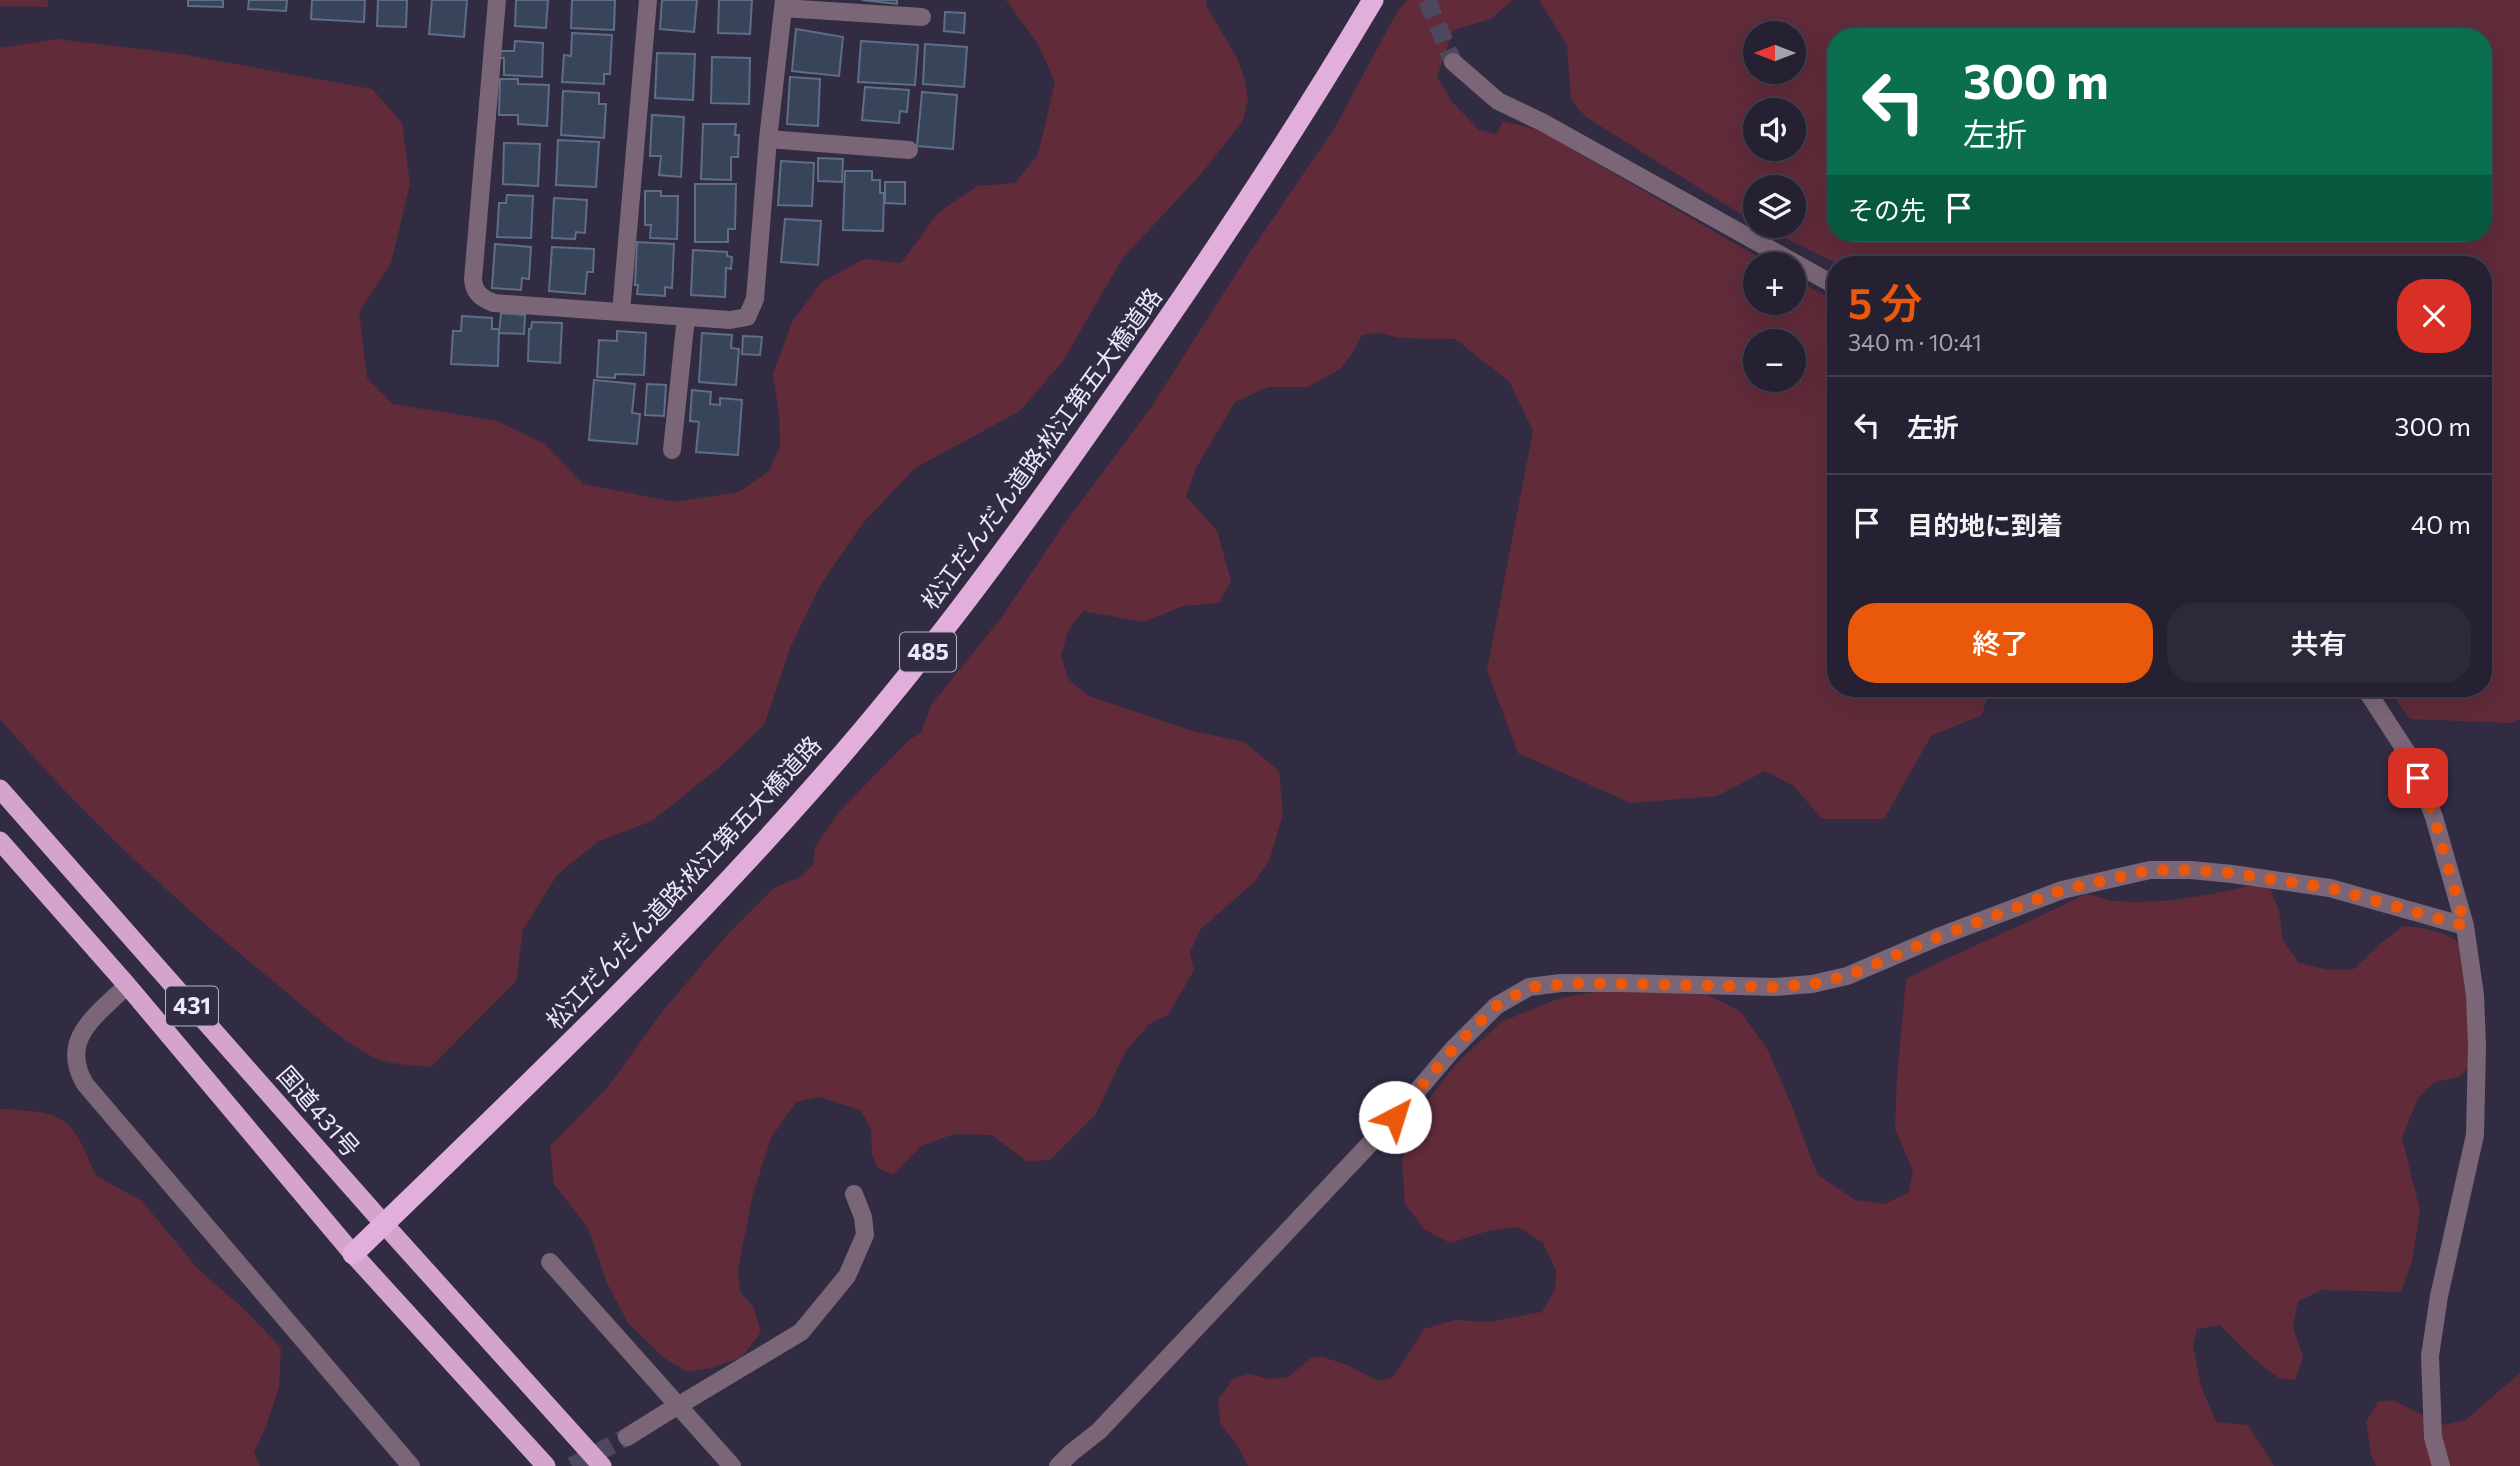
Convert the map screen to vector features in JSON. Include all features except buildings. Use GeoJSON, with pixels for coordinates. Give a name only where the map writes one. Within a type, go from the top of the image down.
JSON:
{"type":"FeatureCollection","features":[{"type":"Feature","properties":{"kind":"highway","name":"松江だんだん道路;松江第五大橋道路"},"geometry":{"type":"LineString","coordinates":[[384,1224],[697,914],[812,790],[929,651],[1047,492],[1177,307],[1331,72],[1373,0]]}},
{"type":"Feature","properties":{"kind":"highway","name":"国道431号"},"geometry":{"type":"LineString","coordinates":[[0,789],[602,1466]]}},
{"type":"Feature","properties":{"kind":"highway","name":"431"},"geometry":{"type":"LineString","coordinates":[[0,841],[127,985],[353,1254],[546,1466]]}},
{"type":"Feature","properties":{"kind":"highway","name":"485"},"geometry":{"type":"LineString","coordinates":[[353,1254],[384,1224]]}},
{"type":"Feature","properties":{"kind":"street"},"geometry":{"type":"LineString","coordinates":[[498,0],[474,289],[479,296],[494,303],[739,320],[747,317],[755,299],[768,139],[784,4],[922,17]]}},
{"type":"Feature","properties":{"kind":"street"},"geometry":{"type":"LineString","coordinates":[[621,312],[648,0]]}},
{"type":"Feature","properties":{"kind":"street"},"geometry":{"type":"LineString","coordinates":[[1453,62],[1499,101],[1554,128],[1827,281]]}},
{"type":"Feature","properties":{"kind":"street"},"geometry":{"type":"LineString","coordinates":[[768,139],[909,150]]}},
{"type":"Feature","properties":{"kind":"street"},"geometry":{"type":"LineString","coordinates":[[672,450],[686,317]]}},
{"type":"Feature","properties":{"kind":"street"},"geometry":{"type":"LineString","coordinates":[[2371,697],[2411,759],[2434,817],[2465,926],[2475,995],[2475,1135],[2439,1296],[2430,1356],[2433,1437],[2441,1466]]}},
{"type":"Feature","properties":{"kind":"street"},"geometry":{"type":"LineString","coordinates":[[1058,1466],[1099,1432],[1395,1117],[1453,1049],[1496,1006],[1529,987],[1561,983],[1775,987],[1812,984],[1847,976],[1938,937],[2062,890],[2150,870],[2232,873],[2330,888],[2465,926]]}},
{"type":"Feature","properties":{"kind":"street"},"geometry":{"type":"LineString","coordinates":[[127,985],[84,1028],[78,1040],[75,1056],[78,1072],[85,1084],[411,1466]]}},
{"type":"Feature","properties":{"kind":"street"},"geometry":{"type":"LineString","coordinates":[[627,1437],[801,1332],[848,1276],[865,1235],[863,1216],[854,1194]]}},
{"type":"Feature","properties":{"kind":"street"},"geometry":{"type":"LineString","coordinates":[[550,1262],[732,1466]]}},
{"type":"Feature","properties":{"kind":"shaded area"},"geometry":{"type":"Polygon","coordinates":[[[0,0],[48,0],[48,7],[0,6],[0,0]]]}},
{"type":"Feature","properties":{"kind":"shaded area"},"geometry":{"type":"Polygon","coordinates":[[[1006,0],[1206,0],[1207,7],[1237,58],[1244,77],[1248,99],[1243,121],[1201,174],[1122,259],[1063,361],[1020,411],[915,468],[863,523],[821,584],[790,648],[764,725],[723,764],[652,821],[597,842],[557,875],[523,930],[516,981],[431,1067],[397,1064],[378,1059],[317,1018],[136,861],[66,792],[0,719],[0,48],[57,39],[181,54],[372,89],[402,123],[410,184],[391,263],[359,312],[367,378],[393,404],[497,421],[545,444],[583,484],[675,502],[739,492],[769,471],[780,446],[779,414],[773,374],[792,322],[822,282],[864,259],[901,263],[938,213],[977,186],[1015,183],[1038,155],[1055,82],[1038,44],[1006,0]]]}},
{"type":"Feature","properties":{"kind":"shaded area"},"geometry":{"type":"Polygon","coordinates":[[[1407,0],[1512,0],[1491,19],[1453,30],[1437,77],[1452,102],[1479,130],[1496,134],[1503,121],[1539,130],[1749,252],[1743,252],[1743,315],[1806,315],[1806,285],[1827,297],[1827,697],[1987,697],[1982,715],[1931,736],[1884,819],[1822,819],[1794,786],[1765,771],[1717,796],[1631,803],[1518,753],[1487,670],[1533,431],[1509,381],[1455,339],[1400,338],[1379,333],[1362,335],[1340,369],[1308,387],[1268,387],[1235,402],[1196,468],[1186,496],[1217,531],[1231,581],[1219,603],[1183,606],[1144,622],[1083,611],[1068,631],[1061,656],[1068,679],[1089,696],[1193,731],[1244,742],[1279,771],[1283,814],[1269,861],[1255,881],[1200,930],[1190,952],[1194,970],[1168,1015],[1149,1024],[1125,1052],[1096,1114],[1050,1160],[1026,1161],[992,1135],[954,1134],[921,1146],[893,1175],[878,1168],[872,1154],[871,1128],[860,1110],[820,1097],[796,1102],[771,1138],[753,1194],[738,1269],[740,1292],[753,1306],[761,1332],[741,1358],[688,1372],[664,1358],[628,1323],[607,1283],[588,1228],[554,1184],[550,1146],[608,1087],[662,1012],[726,936],[774,888],[800,877],[813,865],[815,847],[838,813],[909,740],[921,733],[931,705],[1001,618],[1063,526],[1152,406],[1248,255],[1334,129],[1397,12],[1407,0]]]}},
{"type":"Feature","properties":{"kind":"shaded area"},"geometry":{"type":"Polygon","coordinates":[[[1539,0],[2520,0],[2520,719],[2511,723],[2410,719],[2394,697],[2492,697],[2492,256],[1827,256],[1827,259],[1785,238],[1806,238],[1806,175],[1743,175],[1743,215],[1586,117],[1571,100],[1567,45],[1539,0]]]}},
{"type":"Feature","properties":{"kind":"shaded area"},"geometry":{"type":"Polygon","coordinates":[[[2254,885],[2270,888],[2279,911],[2283,941],[2299,963],[2329,970],[2354,969],[2403,926],[2432,931],[2453,939],[2467,951],[2476,965],[2483,1004],[2484,1053],[2459,1077],[2435,1082],[2418,1098],[2402,1138],[2420,1211],[2412,1261],[2401,1292],[2322,1290],[2298,1301],[2293,1327],[2303,1357],[2295,1380],[2279,1378],[2253,1358],[2220,1325],[2197,1329],[2193,1346],[2201,1386],[2216,1422],[2248,1425],[2274,1466],[1248,1466],[1236,1443],[1220,1424],[1218,1400],[1234,1378],[1250,1374],[1268,1379],[1288,1377],[1311,1358],[1323,1357],[1350,1366],[1378,1381],[1393,1377],[1424,1329],[1455,1320],[1488,1322],[1542,1312],[1555,1289],[1556,1270],[1543,1243],[1518,1227],[1488,1231],[1450,1243],[1424,1229],[1405,1204],[1402,1163],[1412,1121],[1456,1064],[1501,1022],[1560,998],[1610,989],[1707,994],[1741,1012],[1769,1052],[1817,1174],[1855,1200],[1884,1204],[1908,1193],[1913,1171],[1895,1129],[1906,979],[2086,894],[2114,901],[2152,902],[2203,896],[2254,885]]]}},
{"type":"Feature","properties":{"kind":"shaded area"},"geometry":{"type":"Polygon","coordinates":[[[0,1109],[39,1112],[53,1115],[63,1121],[80,1140],[96,1176],[142,1201],[198,1269],[246,1311],[281,1348],[279,1387],[266,1427],[254,1452],[260,1466],[0,1466],[0,1109]]]}},
{"type":"Feature","properties":{"kind":"shaded area"},"geometry":{"type":"Polygon","coordinates":[[[2520,1373],[2520,1466],[2376,1466],[2371,1454],[2366,1421],[2378,1402],[2393,1400],[2443,1425],[2466,1420],[2520,1373]]]}},
{"type":"Feature","properties":{"kind":"tunnel"},"geometry":{"type":"LineString","coordinates":[[1427,0],[1453,62]]}},
{"type":"Feature","properties":{"kind":"tunnel"},"geometry":{"type":"LineString","coordinates":[[572,1466],[627,1437]]}},
{"type":"Feature","properties":{"kind":"route"},"geometry":{"type":"LineString","coordinates":[[1395,1117],[1453,1049],[1496,1006],[1529,987],[1561,983],[1775,987],[1812,984],[1847,976],[1938,937],[2062,890],[2150,870],[2232,873],[2330,888],[2465,926],[2434,817],[2418,778]]}}]}
